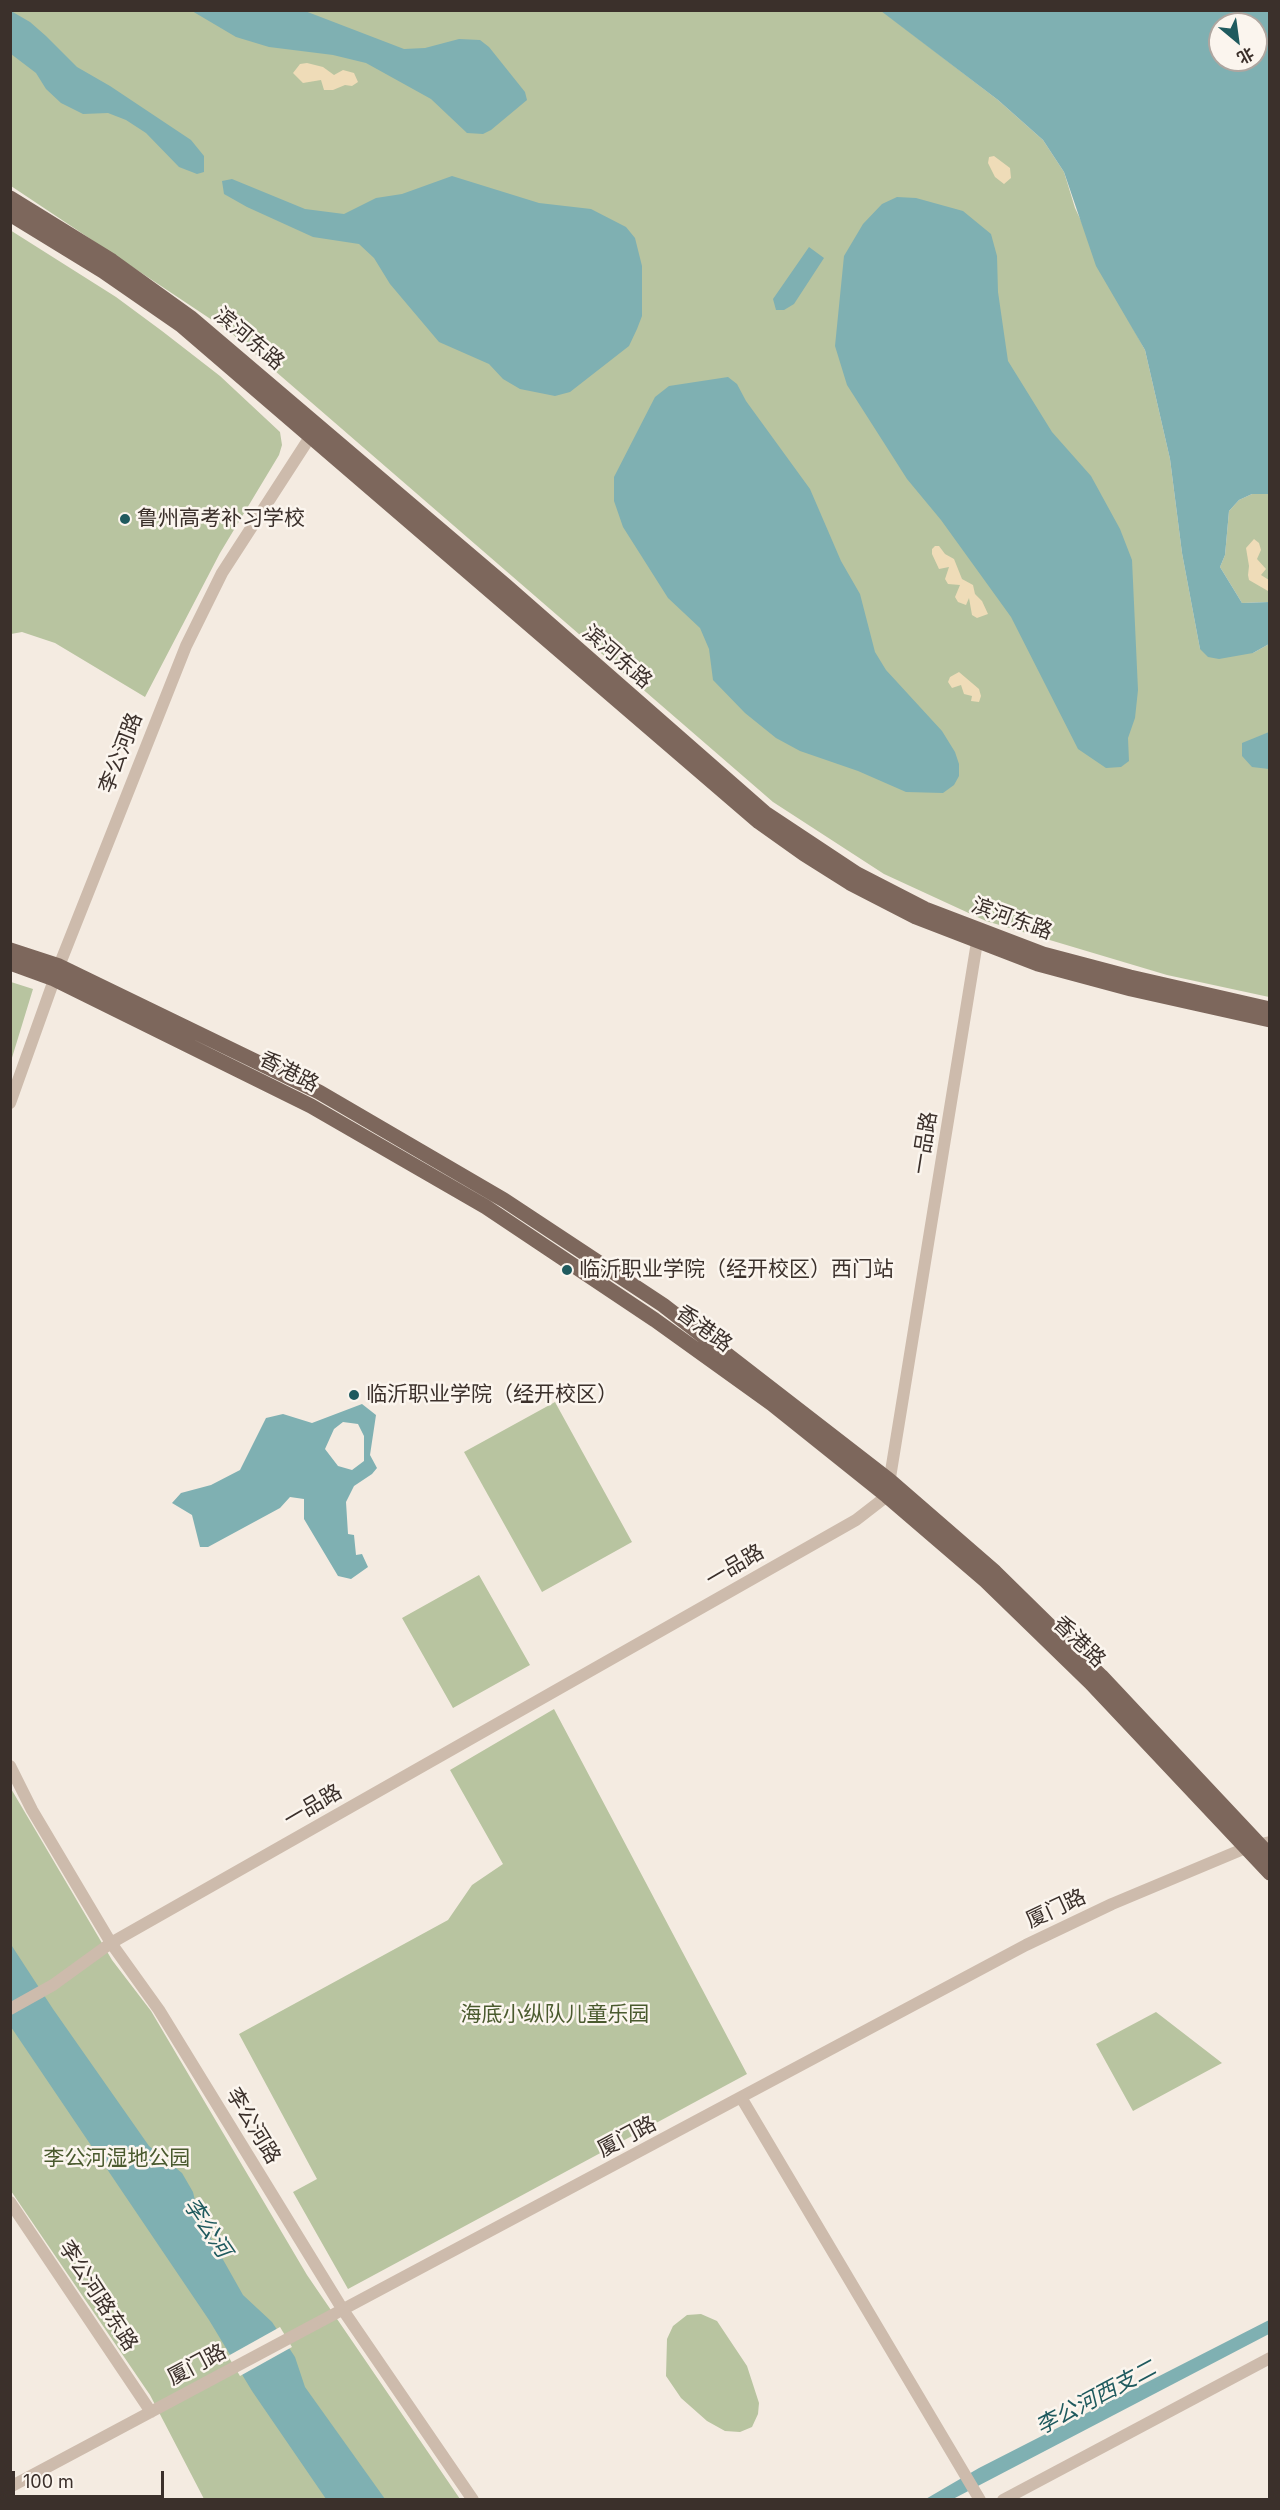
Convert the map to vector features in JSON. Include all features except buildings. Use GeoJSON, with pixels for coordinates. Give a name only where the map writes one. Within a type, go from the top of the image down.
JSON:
{"type":"FeatureCollection","features":[{"type":"Feature","properties":{"kind":"main road","name":"滨河东路"},"geometry":{"type":"LineString","coordinates":[[10,198],[112,261],[190,317],[496,578],[765,813],[857,874],[925,909],[1042,954],[1269,1009]]}},
{"type":"Feature","properties":{"kind":"main road","name":"滨河东路"},"geometry":{"type":"LineString","coordinates":[[10,214],[103,271],[181,325],[759,822],[850,883],[915,917],[1038,964],[1131,989],[1269,1020]]}},
{"type":"Feature","properties":{"kind":"main road","name":"香港路"},"geometry":{"type":"LineString","coordinates":[[10,950],[311,1106],[495,1213],[655,1320],[888,1488],[1262,1847],[1269,1873]]}},
{"type":"Feature","properties":{"kind":"main road","name":"香港路"},"geometry":{"type":"LineString","coordinates":[[10,963],[57,973]]}},
{"type":"Feature","properties":{"kind":"street","name":"李公河路"},"geometry":{"type":"LineString","coordinates":[[10,1103],[57,973],[186,646],[222,573],[310,437]]}},
{"type":"Feature","properties":{"kind":"street","name":"一品路"},"geometry":{"type":"LineString","coordinates":[[10,2009],[53,1985],[111,1943],[856,1520],[888,1488],[977,942]]}},
{"type":"Feature","properties":{"kind":"street","name":"李公河路"},"geometry":{"type":"LineString","coordinates":[[10,1766],[32,1810],[111,1943],[159,2010],[343,2310],[473,2499]]}},
{"type":"Feature","properties":{"kind":"street","name":"厦门路"},"geometry":{"type":"LineString","coordinates":[[10,2487],[742,2099],[1026,1945],[1112,1904],[1262,1847]]}},
{"type":"Feature","properties":{"kind":"street"},"geometry":{"type":"LineString","coordinates":[[742,2099],[978,2495]]}},
{"type":"Feature","properties":{"kind":"street","name":"李公河路东路"},"geometry":{"type":"LineString","coordinates":[[10,2202],[151,2412]]}},
{"type":"Feature","properties":{"kind":"street"},"geometry":{"type":"LineString","coordinates":[[1003,2499],[1269,2358]]}},
{"type":"Feature","properties":{"kind":"green space"},"geometry":{"type":"Polygon","coordinates":[[[881,10],[998,100],[1043,140],[1064,172],[1075,208],[1123,310],[1145,350],[1170,459],[1182,553],[1200,649],[1253,653],[1269,644],[1269,997],[1167,975],[986,921],[884,874],[773,802],[230,332],[11,186],[10,11],[881,10]]]}},
{"type":"Feature","properties":{"kind":"green space","name":"鲁州高考补习学校"},"geometry":{"type":"Polygon","coordinates":[[[10,230],[116,297],[162,331],[220,376],[280,432],[282,445],[279,455],[220,553],[145,697],[55,643],[22,632],[11,634],[10,230]]]}},
{"type":"Feature","properties":{"kind":"green space"},"geometry":{"type":"Polygon","coordinates":[[[1252,494],[1269,494],[1269,602],[1242,603],[1220,567],[1225,555],[1229,511],[1239,500],[1252,494]]]}},
{"type":"Feature","properties":{"kind":"green space"},"geometry":{"type":"Polygon","coordinates":[[[10,982],[33,989],[11,1061],[10,982]]]}},
{"type":"Feature","properties":{"kind":"green space"},"geometry":{"type":"Polygon","coordinates":[[[555,1402],[632,1542],[542,1592],[464,1452],[555,1402]]]}},
{"type":"Feature","properties":{"kind":"green space"},"geometry":{"type":"Polygon","coordinates":[[[479,1575],[530,1665],[453,1708],[402,1618],[479,1575]]]}},
{"type":"Feature","properties":{"kind":"green space","name":"海底小纵队儿童乐园"},"geometry":{"type":"Polygon","coordinates":[[[554,1709],[747,2074],[348,2289],[293,2192],[317,2179],[239,2034],[448,1920],[472,1885],[503,1864],[450,1770],[554,1709]]]}},
{"type":"Feature","properties":{"kind":"green space","name":"李公河湿地公园"},"geometry":{"type":"Polygon","coordinates":[[[10,1787],[112,1960],[151,2011],[307,2275],[460,2499],[204,2499],[150,2395],[11,2191],[10,1787]]]}},
{"type":"Feature","properties":{"kind":"green space"},"geometry":{"type":"Polygon","coordinates":[[[1156,2012],[1222,2063],[1133,2111],[1096,2044],[1156,2012]]]}},
{"type":"Feature","properties":{"kind":"green space"},"geometry":{"type":"Polygon","coordinates":[[[701,2314],[717,2321],[747,2366],[759,2403],[758,2414],[752,2427],[740,2432],[725,2431],[707,2421],[681,2398],[666,2376],[667,2339],[673,2326],[687,2315],[701,2314]]]}},
{"type":"Feature","properties":{"kind":"sand"},"geometry":{"type":"Polygon","coordinates":[[[307,63],[323,67],[334,75],[343,70],[354,73],[358,82],[352,86],[345,85],[333,90],[324,90],[321,80],[303,83],[293,73],[300,64],[307,63]]]}},
{"type":"Feature","properties":{"kind":"sand"},"geometry":{"type":"Polygon","coordinates":[[[994,156],[1010,168],[1011,178],[1004,184],[995,177],[988,163],[989,157],[994,156]]]}},
{"type":"Feature","properties":{"kind":"sand"},"geometry":{"type":"Polygon","coordinates":[[[1254,539],[1259,543],[1261,550],[1257,559],[1266,569],[1261,575],[1269,580],[1268,591],[1249,580],[1246,548],[1254,539]]]}},
{"type":"Feature","properties":{"kind":"sand"},"geometry":{"type":"Polygon","coordinates":[[[935,546],[939,546],[945,554],[954,559],[962,579],[973,585],[975,594],[982,601],[988,614],[977,618],[972,615],[969,598],[966,605],[958,602],[955,597],[960,585],[948,584],[945,579],[949,567],[939,569],[932,554],[935,546]]]}},
{"type":"Feature","properties":{"kind":"sand"},"geometry":{"type":"Polygon","coordinates":[[[959,672],[979,689],[981,696],[979,702],[971,701],[972,696],[964,694],[961,685],[952,688],[948,682],[950,677],[959,672]]]}},
{"type":"Feature","properties":{"kind":"water"},"geometry":{"type":"Polygon","coordinates":[[[11,11],[30,22],[77,67],[191,140],[204,156],[204,172],[197,174],[179,167],[146,133],[126,120],[108,113],[83,114],[61,103],[46,89],[36,73],[11,54],[11,11]]]}},
{"type":"Feature","properties":{"kind":"water"},"geometry":{"type":"Polygon","coordinates":[[[192,11],[305,11],[404,49],[425,48],[459,39],[480,40],[489,47],[525,92],[527,100],[491,130],[483,134],[467,133],[431,99],[366,63],[333,55],[269,47],[236,37],[192,11]]]}},
{"type":"Feature","properties":{"kind":"water"},"geometry":{"type":"Polygon","coordinates":[[[881,11],[1269,11],[1269,494],[1252,494],[1239,500],[1229,511],[1225,555],[1220,567],[1242,603],[1269,602],[1269,644],[1253,653],[1219,659],[1208,657],[1200,649],[1182,553],[1170,459],[1145,350],[1096,266],[1064,172],[1043,140],[998,100],[881,11]]]}},
{"type":"Feature","properties":{"kind":"water"},"geometry":{"type":"Polygon","coordinates":[[[452,176],[539,203],[591,209],[626,227],[635,238],[642,266],[642,316],[637,329],[629,346],[570,392],[555,396],[520,389],[503,379],[489,364],[439,342],[390,284],[374,258],[359,244],[313,237],[247,207],[224,194],[222,181],[232,179],[305,209],[344,214],[376,198],[402,194],[452,176]]]}},
{"type":"Feature","properties":{"kind":"water"},"geometry":{"type":"Polygon","coordinates":[[[897,197],[916,198],[963,211],[991,234],[997,256],[998,292],[1008,361],[1052,432],[1091,476],[1120,529],[1132,560],[1138,690],[1135,718],[1128,738],[1129,761],[1121,767],[1106,768],[1078,749],[1011,617],[941,520],[907,479],[847,385],[835,346],[844,256],[863,224],[882,204],[897,197]]]}},
{"type":"Feature","properties":{"kind":"water"},"geometry":{"type":"Polygon","coordinates":[[[809,247],[824,258],[794,304],[784,310],[776,310],[773,299],[809,247]]]}},
{"type":"Feature","properties":{"kind":"water"},"geometry":{"type":"Polygon","coordinates":[[[728,377],[737,384],[746,401],[810,489],[841,561],[860,594],[875,652],[886,670],[942,731],[955,752],[959,764],[959,776],[954,785],[943,793],[906,792],[858,771],[800,751],[776,738],[745,713],[713,680],[709,649],[700,628],[668,598],[623,527],[614,501],[614,477],[655,397],[669,386],[728,377]]]}},
{"type":"Feature","properties":{"kind":"water"},"geometry":{"type":"Polygon","coordinates":[[[1269,732],[1269,769],[1252,767],[1242,756],[1242,743],[1269,732]]]}},
{"type":"Feature","properties":{"kind":"water"},"geometry":{"type":"Polygon","coordinates":[[[362,1404],[376,1415],[370,1455],[377,1468],[354,1486],[346,1502],[348,1534],[354,1535],[356,1555],[362,1554],[368,1567],[351,1579],[338,1576],[304,1519],[304,1499],[290,1497],[280,1508],[208,1547],[200,1547],[192,1515],[172,1503],[181,1493],[211,1485],[240,1470],[266,1418],[283,1414],[312,1423],[362,1404]],[[343,1422],[334,1429],[325,1449],[338,1466],[352,1470],[364,1461],[364,1436],[358,1424],[343,1422]]]}},
{"type":"Feature","properties":{"kind":"water"},"geometry":{"type":"Polygon","coordinates":[[[10,1943],[53,2009],[149,2146],[182,2173],[193,2192],[199,2217],[243,2295],[272,2322],[295,2357],[305,2387],[385,2499],[326,2499],[252,2391],[209,2320],[11,2027],[10,1943]]]}},
{"type":"Feature","properties":{"kind":"water"},"geometry":{"type":"Polygon","coordinates":[[[1269,2320],[1269,2334],[953,2499],[924,2500],[979,2468],[1269,2320]]]}},
{"type":"Feature","properties":{"kind":"pier"},"geometry":{"type":"Polygon","coordinates":[[[280,2327],[292,2347],[240,2376],[228,2356],[280,2327]]]}},
{"type":"Feature","properties":{"kind":"place","name":"鲁州高考补习学校"},"geometry":{"type":"Point","coordinates":[125,519]}},
{"type":"Feature","properties":{"kind":"place","name":"临沂职业学院（经开校区）西门站"},"geometry":{"type":"Point","coordinates":[567,1270]}},
{"type":"Feature","properties":{"kind":"place","name":"临沂职业学院（经开校区）"},"geometry":{"type":"Point","coordinates":[354,1395]}},
{"type":"Feature","properties":{"kind":"water label","name":"李公河"},"geometry":{"type":"Point","coordinates":[207,2228]}},
{"type":"Feature","properties":{"kind":"water label","name":"李公河西支二"},"geometry":{"type":"Point","coordinates":[1096,2398]}}]}
